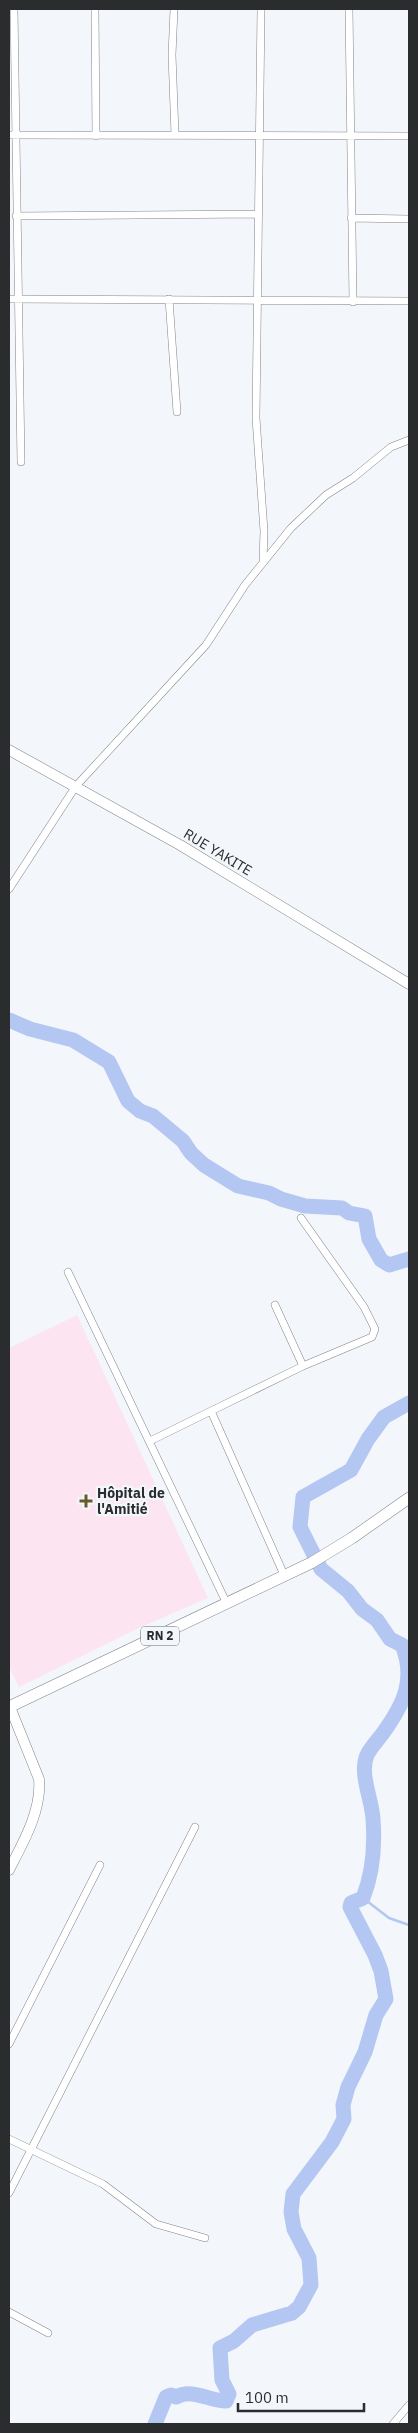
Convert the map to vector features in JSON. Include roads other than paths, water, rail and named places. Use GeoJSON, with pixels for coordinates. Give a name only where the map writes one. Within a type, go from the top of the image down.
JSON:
{"type":"FeatureCollection","features":[{"type":"Feature","properties":{"kind":"main road","name":"RUE YAKITE"},"geometry":{"type":"LineString","coordinates":[[9,750],[180,845],[409,984]]}},
{"type":"Feature","properties":{"kind":"main road","name":"RN 2"},"geometry":{"type":"LineString","coordinates":[[9,1707],[311,1564],[409,1498]]}},
{"type":"Feature","properties":{"kind":"main road"},"geometry":{"type":"LineString","coordinates":[[9,1707],[39,1779],[40,1791],[38,1802],[21,1846],[9,1870]]}},
{"type":"Feature","properties":{"kind":"street"},"geometry":{"type":"LineString","coordinates":[[14,9],[12,135],[16,216],[21,462]]}},
{"type":"Feature","properties":{"kind":"street"},"geometry":{"type":"LineString","coordinates":[[96,9],[96,136]]}},
{"type":"Feature","properties":{"kind":"street"},"geometry":{"type":"LineString","coordinates":[[174,9],[172,55],[175,134]]}},
{"type":"Feature","properties":{"kind":"street"},"geometry":{"type":"LineString","coordinates":[[261,9],[256,418],[264,531],[263,562]]}},
{"type":"Feature","properties":{"kind":"street"},"geometry":{"type":"LineString","coordinates":[[349,9],[353,302]]}},
{"type":"Feature","properties":{"kind":"street"},"geometry":{"type":"LineString","coordinates":[[12,135],[409,136]]}},
{"type":"Feature","properties":{"kind":"street"},"geometry":{"type":"LineString","coordinates":[[16,216],[258,214]]}},
{"type":"Feature","properties":{"kind":"street"},"geometry":{"type":"LineString","coordinates":[[351,218],[409,219]]}},
{"type":"Feature","properties":{"kind":"street"},"geometry":{"type":"LineString","coordinates":[[9,299],[169,299],[257,302],[409,301]]}},
{"type":"Feature","properties":{"kind":"street"},"geometry":{"type":"LineString","coordinates":[[169,299],[178,412]]}},
{"type":"Feature","properties":{"kind":"street"},"geometry":{"type":"LineString","coordinates":[[9,890],[76,786],[206,644],[245,585],[291,528],[326,495],[353,478],[390,447],[409,440]]}},
{"type":"Feature","properties":{"kind":"street"},"geometry":{"type":"LineString","coordinates":[[150,1440],[303,1366],[372,1337],[375,1329],[364,1307],[301,1218]]}},
{"type":"Feature","properties":{"kind":"street"},"geometry":{"type":"LineString","coordinates":[[68,1272],[227,1604]]}},
{"type":"Feature","properties":{"kind":"street"},"geometry":{"type":"LineString","coordinates":[[275,1305],[303,1366]]}},
{"type":"Feature","properties":{"kind":"street"},"geometry":{"type":"LineString","coordinates":[[211,1411],[285,1577]]}},
{"type":"Feature","properties":{"kind":"street"},"geometry":{"type":"LineString","coordinates":[[9,2193],[195,1827]]}},
{"type":"Feature","properties":{"kind":"street"},"geometry":{"type":"LineString","coordinates":[[9,2044],[100,1865]]}},
{"type":"Feature","properties":{"kind":"street"},"geometry":{"type":"LineString","coordinates":[[9,2139],[103,2184],[156,2224],[205,2238]]}},
{"type":"Feature","properties":{"kind":"street"},"geometry":{"type":"LineString","coordinates":[[9,2312],[48,2333]]}},
{"type":"Feature","properties":{"kind":"street"},"geometry":{"type":"LineString","coordinates":[[393,2424],[409,2404]]}},
{"type":"Feature","properties":{"kind":"waterway"},"geometry":{"type":"LineString","coordinates":[[9,1020],[30,1029],[73,1040],[109,1062],[128,1101],[140,1111],[153,1116],[183,1141],[191,1153],[204,1165],[238,1186],[269,1193],[281,1199],[305,1206],[342,1208],[349,1213],[365,1216],[369,1239],[381,1260],[389,1265],[409,1259]]}},
{"type":"Feature","properties":{"kind":"waterway"},"geometry":{"type":"LineString","coordinates":[[155,2424],[166,2397],[171,2395],[176,2397],[195,2394],[226,2401],[229,2394],[222,2380],[220,2348],[234,2341],[252,2325],[292,2313],[299,2307],[311,2285],[309,2258],[294,2229],[291,2212],[293,2194],[332,2142],[344,2119],[343,2105],[348,2087],[365,2052],[376,2015],[386,1999],[381,1971],[375,1955],[350,1907],[351,1903],[363,1898],[369,1879],[372,1859],[373,1819],[365,1778],[365,1762],[367,1755],[397,1712],[406,1691],[408,1680],[406,1657],[402,1645],[390,1639],[377,1620],[362,1609],[348,1591],[321,1569],[300,1527],[303,1497],[351,1470],[368,1439],[384,1417],[409,1403]]}},
{"type":"Feature","properties":{"kind":"waterway"},"geometry":{"type":"LineString","coordinates":[[363,1898],[389,1918],[409,1925]]}},
{"type":"Feature","properties":{"kind":"place","name":"Hôpital de l'Amitié"},"geometry":{"type":"Point","coordinates":[86,1501]}}]}
